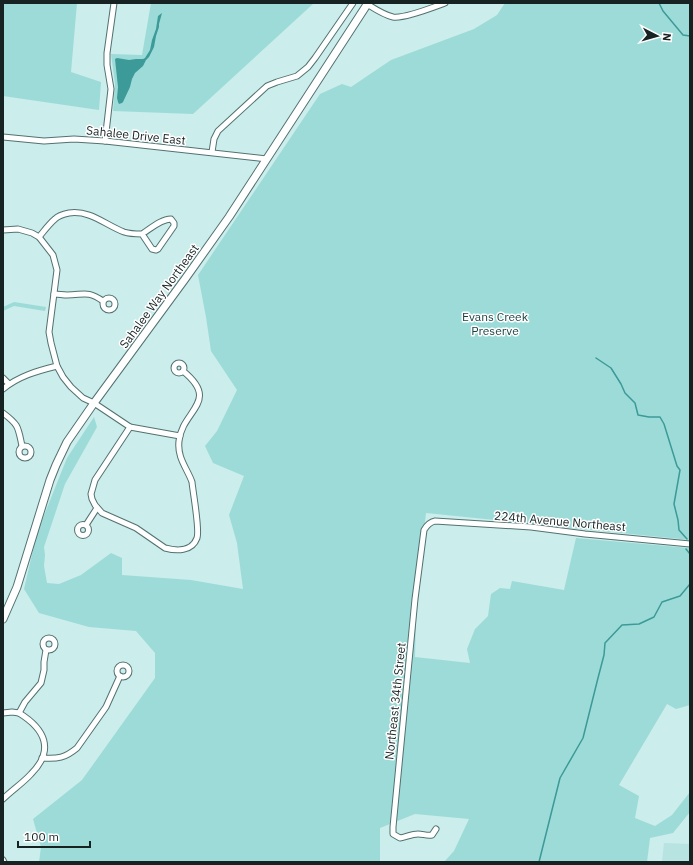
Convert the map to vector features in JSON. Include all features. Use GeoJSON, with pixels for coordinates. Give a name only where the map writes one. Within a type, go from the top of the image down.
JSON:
{"type":"FeatureCollection","features":[{"type":"Feature","properties":{"kind":"main road","name":"Sahalee Way Northeast"},"geometry":{"type":"LineString","coordinates":[[3,619],[17,587],[35,525],[56,465],[67,442],[229,217],[368,4]]}},
{"type":"Feature","properties":{"kind":"street"},"geometry":{"type":"LineString","coordinates":[[105,141],[111,89],[107,65],[107,53],[114,3]]}},
{"type":"Feature","properties":{"kind":"street"},"geometry":{"type":"LineString","coordinates":[[212,152],[214,139],[218,131],[261,91],[271,84],[297,76],[308,67],[353,3]]}},
{"type":"Feature","properties":{"kind":"street"},"geometry":{"type":"LineString","coordinates":[[368,4],[385,14],[392,17],[397,17],[409,15],[445,3]]}},
{"type":"Feature","properties":{"kind":"street","name":"Sahalee Drive East"},"geometry":{"type":"LineString","coordinates":[[3,137],[44,141],[86,139],[267,159]]}},
{"type":"Feature","properties":{"kind":"street"},"geometry":{"type":"LineString","coordinates":[[39,237],[59,216],[73,212],[89,215],[129,234],[142,234],[163,221],[171,219],[174,223],[174,226],[156,250],[152,249],[142,234]]}},
{"type":"Feature","properties":{"kind":"street"},"geometry":{"type":"LineString","coordinates":[[3,230],[26,230],[39,237],[53,255],[56,277],[50,332],[51,343],[57,366],[71,386],[83,398],[94,403],[130,427],[180,436]]}},
{"type":"Feature","properties":{"kind":"street"},"geometry":{"type":"LineString","coordinates":[[54,294],[67,296],[88,294],[98,297],[103,301]]}},
{"type":"Feature","properties":{"kind":"street"},"geometry":{"type":"LineString","coordinates":[[3,389],[9,384],[32,372],[57,366]]}},
{"type":"Feature","properties":{"kind":"street"},"geometry":{"type":"LineString","coordinates":[[130,427],[95,480],[91,494],[96,508],[102,513],[136,528],[165,548],[170,550],[183,550],[188,548],[197,538],[197,529],[192,482],[184,467],[179,450],[179,443],[184,426],[197,407],[200,395],[196,384],[191,377],[183,371]]}},
{"type":"Feature","properties":{"kind":"street"},"geometry":{"type":"LineString","coordinates":[[3,378],[9,384]]}},
{"type":"Feature","properties":{"kind":"street"},"geometry":{"type":"LineString","coordinates":[[3,414],[15,423],[19,432],[22,446]]}},
{"type":"Feature","properties":{"kind":"street"},"geometry":{"type":"LineString","coordinates":[[86,525],[96,508]]}},
{"type":"Feature","properties":{"kind":"street","name":"224th Avenue Northeast"},"geometry":{"type":"LineString","coordinates":[[429,524],[436,521],[531,528],[690,544]]}},
{"type":"Feature","properties":{"kind":"street","name":"Northeast 34th Street"},"geometry":{"type":"LineString","coordinates":[[429,524],[424,530],[415,599],[393,834],[400,838],[414,834],[427,836],[432,835],[436,829]]}},
{"type":"Feature","properties":{"kind":"street"},"geometry":{"type":"LineString","coordinates":[[19,713],[25,702],[41,683],[46,650]]}},
{"type":"Feature","properties":{"kind":"street"},"geometry":{"type":"LineString","coordinates":[[42,758],[64,757],[77,748],[106,707],[120,676]]}},
{"type":"Feature","properties":{"kind":"street"},"geometry":{"type":"LineString","coordinates":[[3,713],[19,713],[30,721],[42,733],[45,744],[42,758],[32,774],[3,799]]}},
{"type":"Feature","properties":{"kind":"shaded area"},"geometry":{"type":"Polygon","coordinates":[[[162,13],[154,47],[143,66],[135,73],[123,102],[119,104],[117,98],[118,87],[115,59],[129,60],[145,58],[150,50],[158,16],[162,13]]]}},
{"type":"Feature","properties":{"kind":"shaded area"},"geometry":{"type":"Polygon","coordinates":[[[664,843],[690,844],[690,862],[662,862],[664,843]]]}},
{"type":"Feature","properties":{"kind":"green space"},"geometry":{"type":"Polygon","coordinates":[[[3,3],[77,3],[71,72],[101,82],[99,110],[3,96],[3,3]]]}},
{"type":"Feature","properties":{"kind":"green space"},"geometry":{"type":"Polygon","coordinates":[[[151,3],[314,3],[193,114],[113,111],[115,84],[111,54],[142,55],[151,3]]]}},
{"type":"Feature","properties":{"kind":"green space","name":"Evans Creek Preserve"},"geometry":{"type":"Polygon","coordinates":[[[505,3],[690,3],[690,540],[426,513],[414,618],[416,618],[415,657],[470,663],[467,649],[475,629],[488,616],[491,594],[500,588],[510,589],[512,581],[564,590],[576,538],[690,548],[690,705],[676,709],[667,704],[619,785],[639,796],[635,818],[655,826],[672,815],[690,792],[690,812],[673,833],[650,838],[647,862],[444,862],[454,851],[469,819],[415,814],[380,828],[380,862],[39,862],[41,847],[33,819],[82,780],[155,678],[155,653],[136,631],[89,627],[39,613],[24,589],[37,533],[67,458],[94,417],[97,427],[65,484],[44,547],[44,566],[47,583],[59,584],[81,575],[111,553],[122,558],[122,575],[191,580],[243,589],[237,543],[229,515],[244,476],[213,463],[205,446],[217,431],[237,390],[211,351],[198,275],[320,94],[342,84],[351,87],[391,60],[474,29],[497,15],[505,3]]]}},
{"type":"Feature","properties":{"kind":"green space"},"geometry":{"type":"Polygon","coordinates":[[[14,302],[46,307],[45,311],[14,306],[3,311],[3,307],[14,302]]]}},
{"type":"Feature","properties":{"kind":"waterway"},"geometry":{"type":"LineString","coordinates":[[659,3],[663,11],[683,35],[690,36]]}},
{"type":"Feature","properties":{"kind":"waterway"},"geometry":{"type":"LineString","coordinates":[[596,358],[611,368],[625,393],[635,403],[638,415],[660,417],[664,424],[677,466],[680,470],[674,504],[679,530],[687,539]]}},
{"type":"Feature","properties":{"kind":"waterway"},"geometry":{"type":"LineString","coordinates":[[686,549],[690,554]]}},
{"type":"Feature","properties":{"kind":"waterway"},"geometry":{"type":"LineString","coordinates":[[539,862],[560,778],[583,738],[604,655],[605,643],[622,625],[639,624],[654,617],[662,602],[680,596],[690,584]]}}]}
